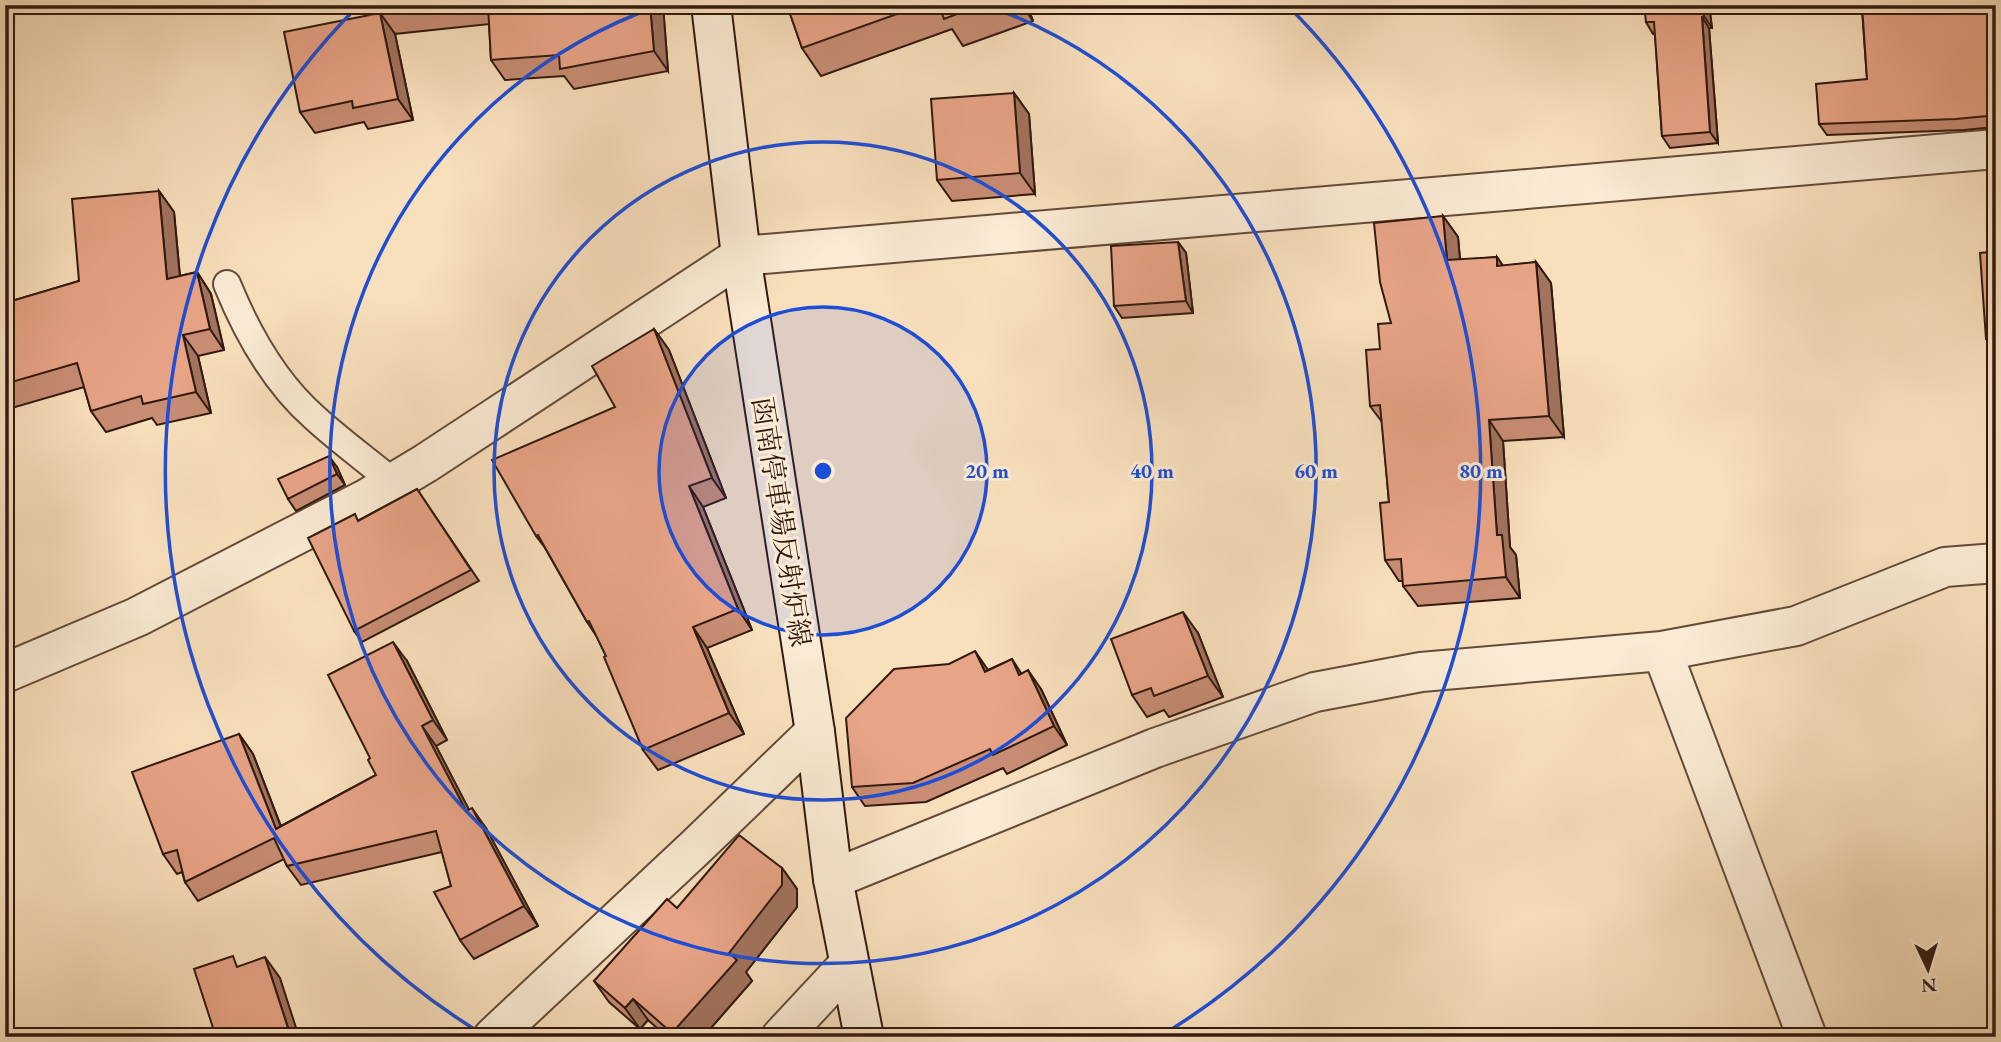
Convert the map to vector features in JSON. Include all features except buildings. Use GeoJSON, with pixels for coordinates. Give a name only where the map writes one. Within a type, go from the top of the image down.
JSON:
{"type":"FeatureCollection","features":[{"type":"Feature","properties":{"kind":"street","name":"函南停車場反射炉線"},"geometry":{"type":"LineString","coordinates":[[710,5],[741,256],[815,732],[833,879],[864,1037]]}},
{"type":"Feature","properties":{"kind":"street"},"geometry":{"type":"LineString","coordinates":[[5,673],[137,617],[394,483],[741,256],[1996,149]]}},
{"type":"Feature","properties":{"kind":"street"},"geometry":{"type":"LineString","coordinates":[[833,879],[1154,748],[1315,692],[1421,672],[1662,651],[1796,626],[1945,568],[1996,563]]}},
{"type":"Feature","properties":{"kind":"street"},"geometry":{"type":"LineString","coordinates":[[1662,651],[1807,1037]]}},
{"type":"Feature","properties":{"kind":"street"},"geometry":{"type":"LineString","coordinates":[[493,1037],[815,732]]}},
{"type":"Feature","properties":{"kind":"street"},"geometry":{"type":"LineString","coordinates":[[781,1037],[849,964]]}},
{"type":"Feature","properties":{"kind":"lane"},"geometry":{"type":"LineString","coordinates":[[226,284],[242,321],[279,379],[313,417],[394,483]]}}]}
